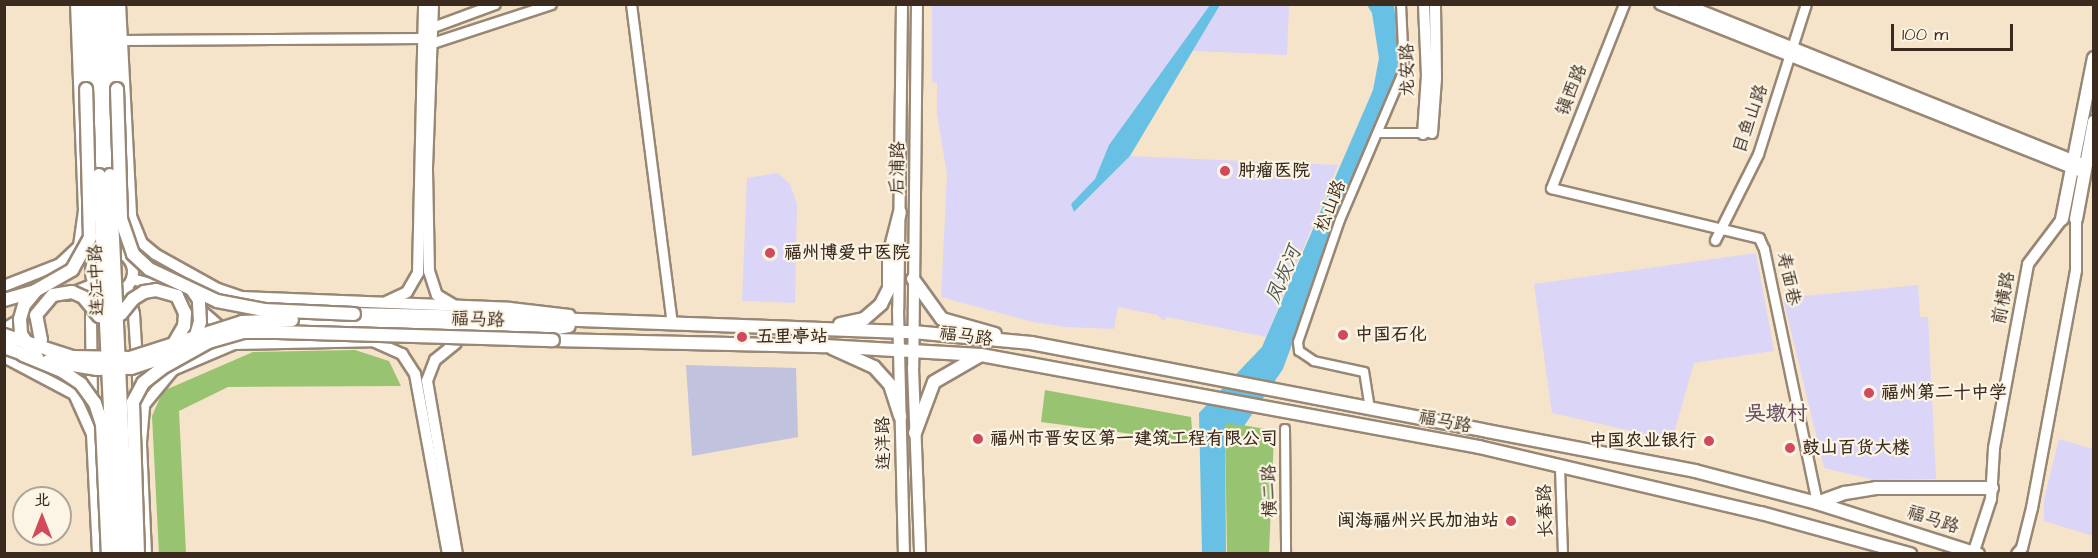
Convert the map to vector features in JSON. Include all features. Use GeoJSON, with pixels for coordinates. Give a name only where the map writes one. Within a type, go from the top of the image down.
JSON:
{"type":"FeatureCollection","features":[{"type":"Feature","properties":{"kind":"main road"},"geometry":{"type":"LineString","coordinates":[[51,268],[79,246],[82,224],[76,4]]}},
{"type":"Feature","properties":{"kind":"main road"},"geometry":{"type":"LineString","coordinates":[[4,300],[35,291],[72,270],[90,238],[83,4]]}},
{"type":"Feature","properties":{"kind":"main road","name":"连江中路"},"geometry":{"type":"LineString","coordinates":[[93,4],[111,332],[128,554]]}},
{"type":"Feature","properties":{"kind":"main road","name":"连江中路"},"geometry":{"type":"LineString","coordinates":[[103,4],[117,554]]}},
{"type":"Feature","properties":{"kind":"main road","name":"福马路"},"geometry":{"type":"LineString","coordinates":[[114,4],[124,236],[133,254],[149,268],[217,302],[264,310],[913,332],[1031,343],[1674,466],[1817,503],[1975,553]]}},
{"type":"Feature","properties":{"kind":"main road"},"geometry":{"type":"LineString","coordinates":[[120,4],[131,216],[129,283],[134,314],[146,554]]}},
{"type":"Feature","properties":{"kind":"main road"},"geometry":{"type":"LineString","coordinates":[[424,4],[427,40],[430,276],[443,301],[467,308]]}},
{"type":"Feature","properties":{"kind":"main road"},"geometry":{"type":"LineString","coordinates":[[379,304],[407,292],[418,273],[427,40],[432,24],[433,4]]}},
{"type":"Feature","properties":{"kind":"main road","name":"后浦路"},"geometry":{"type":"LineString","coordinates":[[899,332],[902,4]]}},
{"type":"Feature","properties":{"kind":"main road","name":"后浦路"},"geometry":{"type":"LineString","coordinates":[[913,332],[916,4]]}},
{"type":"Feature","properties":{"kind":"main road","name":"龙安路"},"geometry":{"type":"LineString","coordinates":[[1424,4],[1427,133]]}},
{"type":"Feature","properties":{"kind":"main road","name":"龙安路"},"geometry":{"type":"LineString","coordinates":[[1427,133],[1436,78],[1435,4]]}},
{"type":"Feature","properties":{"kind":"main road"},"geometry":{"type":"LineString","coordinates":[[1660,4],[1791,52],[2072,165],[2087,175]]}},
{"type":"Feature","properties":{"kind":"main road"},"geometry":{"type":"LineString","coordinates":[[1684,4],[1791,52]]}},
{"type":"Feature","properties":{"kind":"main road","name":"前横路"},"geometry":{"type":"LineString","coordinates":[[1975,553],[1992,488],[1994,448],[2028,264],[2062,219],[2094,58]]}},
{"type":"Feature","properties":{"kind":"main road"},"geometry":{"type":"LineString","coordinates":[[2017,554],[2032,508],[2076,270],[2076,219],[2087,175],[2094,122]]}},
{"type":"Feature","properties":{"kind":"main road"},"geometry":{"type":"LineString","coordinates":[[807,328],[858,321],[882,304],[889,288],[889,255],[900,212]]}},
{"type":"Feature","properties":{"kind":"main road"},"geometry":{"type":"LineString","coordinates":[[131,216],[142,243],[182,268],[241,297],[539,311],[600,321]]}},
{"type":"Feature","properties":{"kind":"main road"},"geometry":{"type":"LineString","coordinates":[[82,224],[94,263],[97,286],[91,315],[92,434],[98,554]]}},
{"type":"Feature","properties":{"kind":"main road"},"geometry":{"type":"LineString","coordinates":[[4,286],[51,268],[94,263],[115,251],[129,261],[182,268]]}},
{"type":"Feature","properties":{"kind":"main road"},"geometry":{"type":"LineString","coordinates":[[913,279],[933,312],[942,319],[1031,343]]}},
{"type":"Feature","properties":{"kind":"main road"},"geometry":{"type":"LineString","coordinates":[[4,329],[47,303],[97,286],[112,293],[129,283],[180,292],[240,344]]}},
{"type":"Feature","properties":{"kind":"main road"},"geometry":{"type":"LineString","coordinates":[[35,291],[24,305],[20,319],[21,334],[38,359]]}},
{"type":"Feature","properties":{"kind":"main road"},"geometry":{"type":"LineString","coordinates":[[178,348],[195,339],[200,322],[199,300],[193,291]]}},
{"type":"Feature","properties":{"kind":"main road"},"geometry":{"type":"LineString","coordinates":[[52,353],[38,333],[36,315],[53,295],[72,292],[83,297],[111,332],[133,299],[144,292],[168,292],[177,296],[185,313],[178,348]]}},
{"type":"Feature","properties":{"kind":"main road","name":"福马路"},"geometry":{"type":"LineString","coordinates":[[4,347],[38,359],[97,369],[131,368],[242,322],[292,320],[552,328],[600,321]]}},
{"type":"Feature","properties":{"kind":"main road","name":"福马路"},"geometry":{"type":"LineString","coordinates":[[4,334],[52,353],[97,360],[130,358],[243,332],[899,348],[981,355],[1026,367],[1206,395],[1479,447],[1560,468],[1761,513],[1910,554]]}},
{"type":"Feature","properties":{"kind":"main road","name":"连洋路"},"geometry":{"type":"LineString","coordinates":[[899,332],[904,554]]}},
{"type":"Feature","properties":{"kind":"main road","name":"连洋路"},"geometry":{"type":"LineString","coordinates":[[913,332],[920,554]]}},
{"type":"Feature","properties":{"kind":"main road"},"geometry":{"type":"LineString","coordinates":[[138,554],[133,402],[143,383],[162,368],[214,339]]}},
{"type":"Feature","properties":{"kind":"main road"},"geometry":{"type":"LineString","coordinates":[[141,442],[144,405],[173,370],[240,344],[372,341],[545,345],[600,339]]}},
{"type":"Feature","properties":{"kind":"main road"},"geometry":{"type":"LineString","coordinates":[[372,341],[402,354],[415,374],[448,554]]}},
{"type":"Feature","properties":{"kind":"main road"},"geometry":{"type":"LineString","coordinates":[[456,343],[435,360],[427,381],[457,554]]}},
{"type":"Feature","properties":{"kind":"main road"},"geometry":{"type":"LineString","coordinates":[[825,346],[874,367],[890,385],[900,416]]}},
{"type":"Feature","properties":{"kind":"main road"},"geometry":{"type":"LineString","coordinates":[[23,355],[62,371],[81,384],[95,403],[102,424],[108,554]]}},
{"type":"Feature","properties":{"kind":"main road"},"geometry":{"type":"LineString","coordinates":[[915,434],[934,382],[981,355]]}},
{"type":"Feature","properties":{"kind":"main road"},"geometry":{"type":"LineString","coordinates":[[4,357],[74,394],[92,434]]}},
{"type":"Feature","properties":{"kind":"main road"},"geometry":{"type":"LineString","coordinates":[[1817,503],[1845,493],[1876,488],[1992,488]]}},
{"type":"Feature","properties":{"kind":"street"},"geometry":{"type":"LineString","coordinates":[[432,24],[495,4]]}},
{"type":"Feature","properties":{"kind":"street"},"geometry":{"type":"LineString","coordinates":[[123,40],[427,40],[551,4]]}},
{"type":"Feature","properties":{"kind":"street"},"geometry":{"type":"LineString","coordinates":[[631,4],[672,323]]}},
{"type":"Feature","properties":{"kind":"street","name":"松山路"},"geometry":{"type":"LineString","coordinates":[[1370,409],[1364,372],[1314,361],[1299,351],[1298,342],[1340,220],[1404,70],[1401,4]]}},
{"type":"Feature","properties":{"kind":"street","name":"镇西路"},"geometry":{"type":"LineString","coordinates":[[1551,188],[1624,4]]}},
{"type":"Feature","properties":{"kind":"street","name":"目鱼山路"},"geometry":{"type":"LineString","coordinates":[[1715,240],[1758,154],[1806,4]]}},
{"type":"Feature","properties":{"kind":"street"},"geometry":{"type":"LineString","coordinates":[[1378,133],[1427,133]]}},
{"type":"Feature","properties":{"kind":"street","name":"寿面巷"},"geometry":{"type":"LineString","coordinates":[[1551,188],[1755,236],[1764,249],[1817,503]]}},
{"type":"Feature","properties":{"kind":"street","name":"横二路"},"geometry":{"type":"LineString","coordinates":[[1285,429],[1286,554]]}},
{"type":"Feature","properties":{"kind":"street","name":"长春路"},"geometry":{"type":"LineString","coordinates":[[1560,468],[1563,554]]}},
{"type":"Feature","properties":{"kind":"shaded area","name":"肿瘤医院"},"geometry":{"type":"Polygon","coordinates":[[[932,5],[1210,5],[1109,145],[1095,179],[1071,204],[1075,212],[1130,156],[1338,165],[1266,337],[1166,317],[1164,321],[1157,315],[1118,307],[1114,329],[1066,327],[1033,322],[941,297],[947,175],[937,114],[937,83],[932,82],[932,5]]]}},
{"type":"Feature","properties":{"kind":"shaded area"},"geometry":{"type":"Polygon","coordinates":[[[1220,5],[1289,5],[1287,55],[1192,51],[1220,5]]]}},
{"type":"Feature","properties":{"kind":"shaded area","name":"福州博爱中医院"},"geometry":{"type":"Polygon","coordinates":[[[778,173],[790,184],[797,204],[795,303],[742,301],[747,178],[778,173]]]}},
{"type":"Feature","properties":{"kind":"shaded area"},"geometry":{"type":"Polygon","coordinates":[[[1756,253],[1774,351],[1694,363],[1672,440],[1552,413],[1534,284],[1756,253]]]}},
{"type":"Feature","properties":{"kind":"shaded area","name":"福州第二十中学"},"geometry":{"type":"Polygon","coordinates":[[[1918,285],[1920,317],[1928,317],[1936,479],[1875,480],[1824,468],[1783,298],[1918,285]]]}},
{"type":"Feature","properties":{"kind":"shaded area"},"geometry":{"type":"Polygon","coordinates":[[[686,365],[796,368],[798,437],[692,456],[686,365]]]}},
{"type":"Feature","properties":{"kind":"shaded area"},"geometry":{"type":"Polygon","coordinates":[[[2059,439],[2093,449],[2093,536],[2044,521],[2044,499],[2059,439]]]}},
{"type":"Feature","properties":{"kind":"green space"},"geometry":{"type":"Polygon","coordinates":[[[355,350],[389,361],[401,386],[228,387],[179,411],[186,553],[159,554],[152,416],[163,391],[253,352],[355,350]]]}},
{"type":"Feature","properties":{"kind":"green space"},"geometry":{"type":"Polygon","coordinates":[[[1045,390],[1191,417],[1193,442],[1041,422],[1045,390]]]}},
{"type":"Feature","properties":{"kind":"green space"},"geometry":{"type":"Polygon","coordinates":[[[1225,422],[1271,430],[1274,436],[1269,553],[1227,553],[1225,422]]]}},
{"type":"Feature","properties":{"kind":"water"},"geometry":{"type":"Polygon","coordinates":[[[1210,5],[1220,5],[1130,156],[1074,212],[1071,204],[1095,179],[1109,145],[1210,5]]]}},
{"type":"Feature","properties":{"kind":"water"},"geometry":{"type":"Polygon","coordinates":[[[1367,5],[1394,5],[1399,46],[1396,78],[1336,223],[1283,369],[1244,426],[1225,423],[1226,553],[1202,553],[1199,413],[1262,347],[1373,90],[1379,58],[1372,13],[1367,5]]]}},
{"type":"Feature","properties":{"kind":"place","name":"肿瘤医院"},"geometry":{"type":"Point","coordinates":[1225,171]}},
{"type":"Feature","properties":{"kind":"place","name":"福州博爱中医院"},"geometry":{"type":"Point","coordinates":[770,253]}},
{"type":"Feature","properties":{"kind":"place","name":"中国石化"},"geometry":{"type":"Point","coordinates":[1343,335]}},
{"type":"Feature","properties":{"kind":"place","name":"五里亭站"},"geometry":{"type":"Point","coordinates":[742,337]}},
{"type":"Feature","properties":{"kind":"place","name":"福州第二十中学"},"geometry":{"type":"Point","coordinates":[1869,393]}},
{"type":"Feature","properties":{"kind":"place","name":"福州市晋安区第一建筑工程有限公司"},"geometry":{"type":"Point","coordinates":[978,439]}},
{"type":"Feature","properties":{"kind":"place","name":"中国农业银行"},"geometry":{"type":"Point","coordinates":[1709,441]}},
{"type":"Feature","properties":{"kind":"place","name":"鼓山百货大楼"},"geometry":{"type":"Point","coordinates":[1790,448]}},
{"type":"Feature","properties":{"kind":"place","name":"闽海福州兴民加油站"},"geometry":{"type":"Point","coordinates":[1511,521]}},
{"type":"Feature","properties":{"kind":"district","name":"吴墩村"},"geometry":{"type":"Point","coordinates":[1776,414]}},
{"type":"Feature","properties":{"kind":"water label","name":"凤坂河"},"geometry":{"type":"Point","coordinates":[1284,275]}}]}
